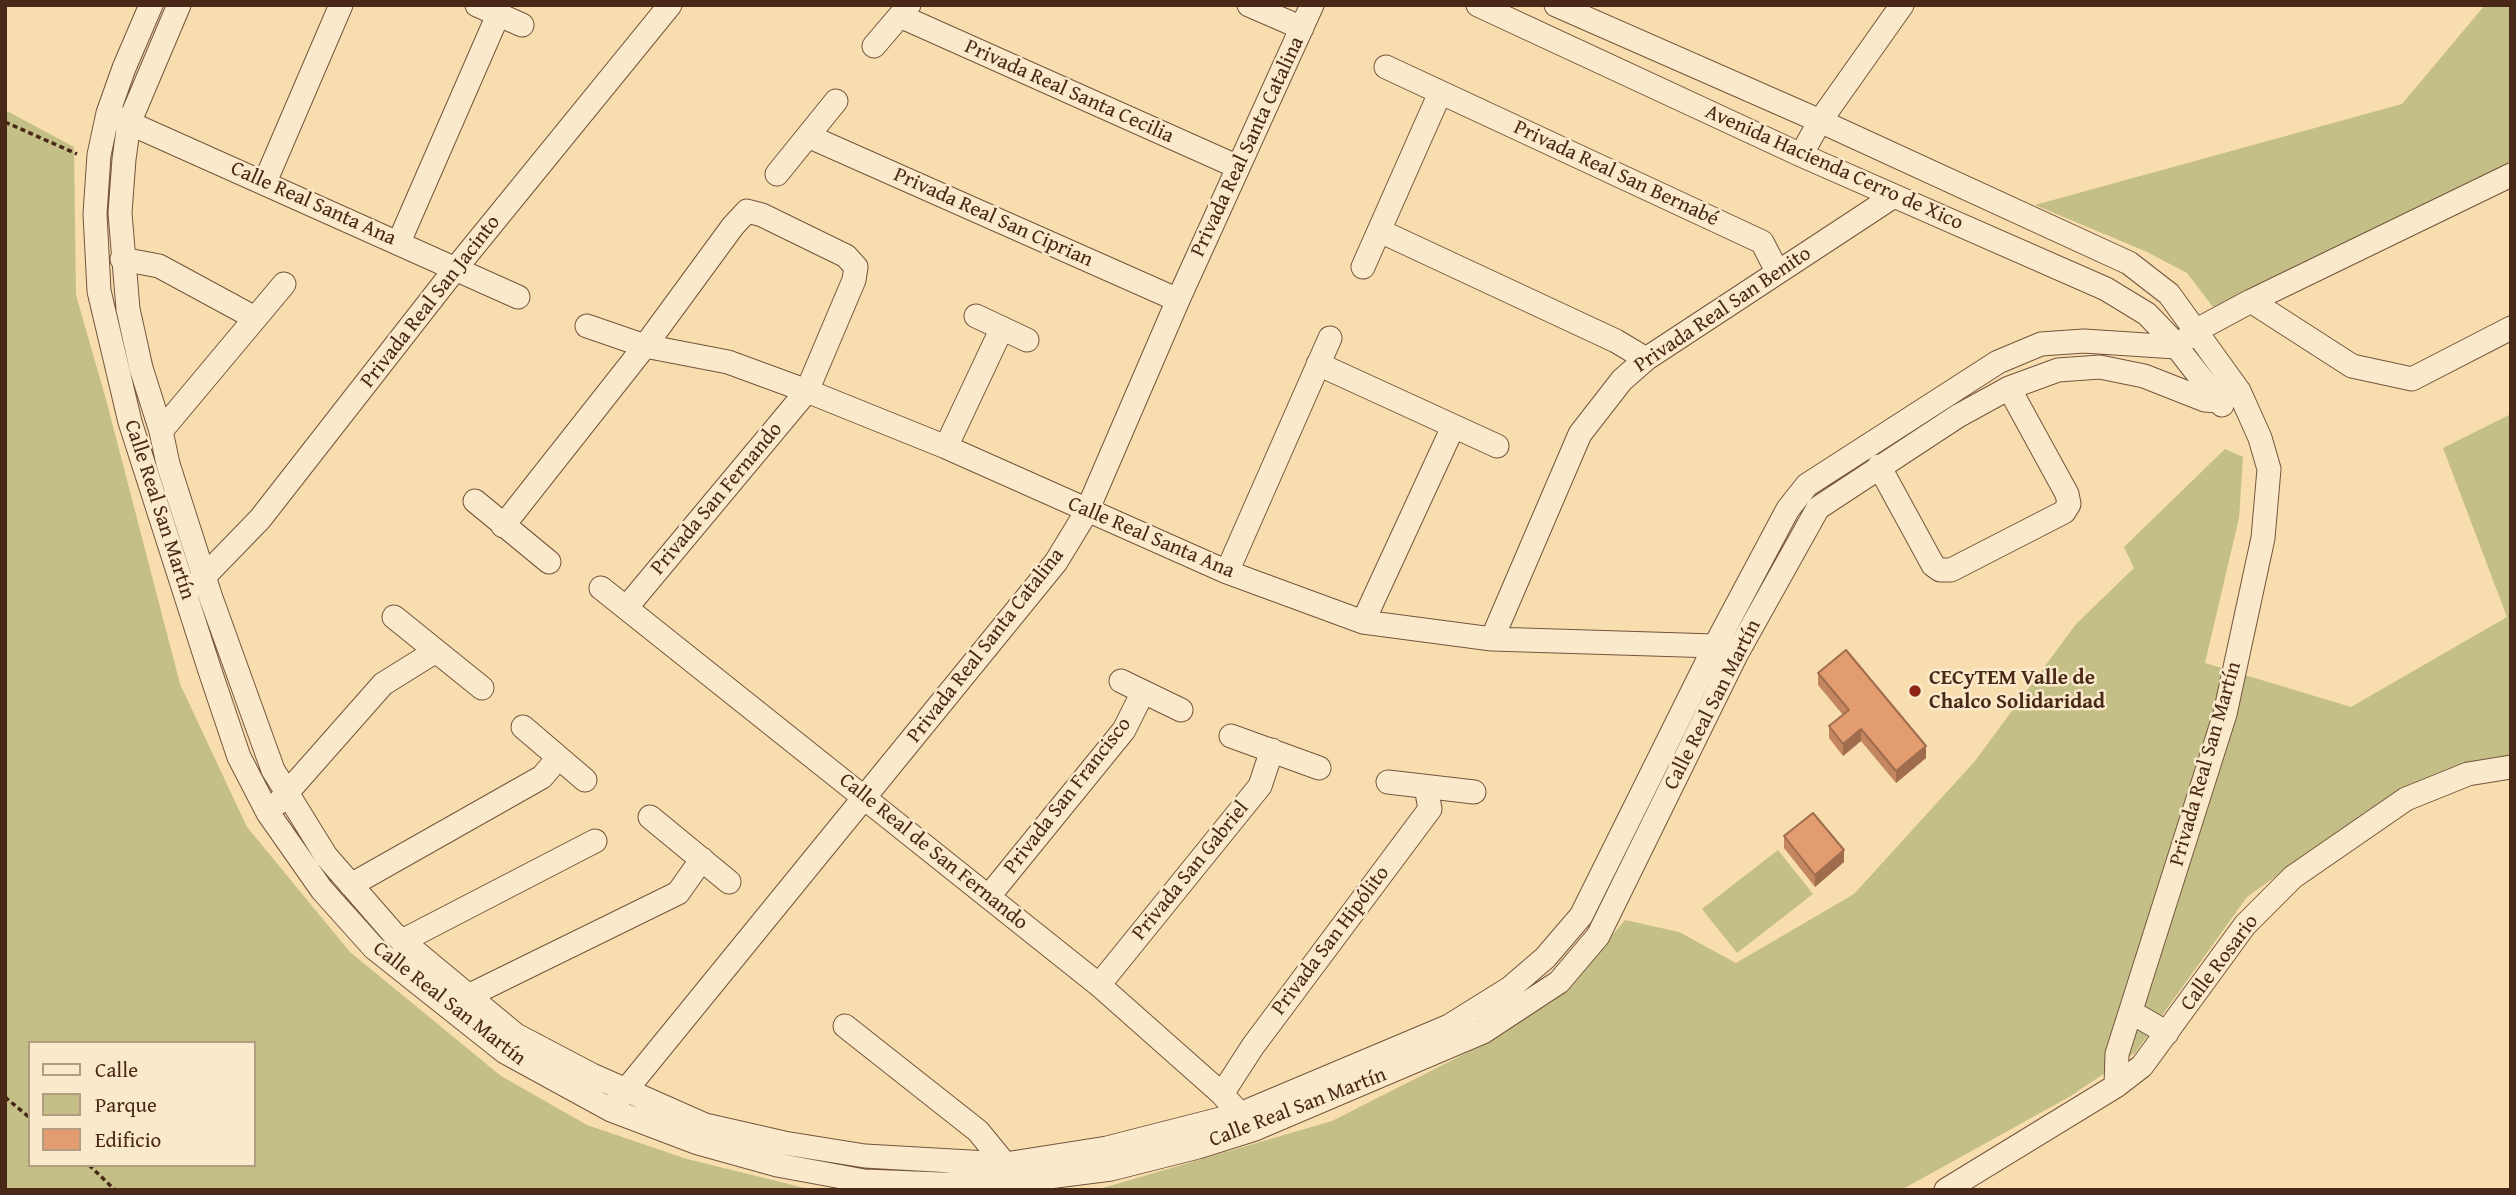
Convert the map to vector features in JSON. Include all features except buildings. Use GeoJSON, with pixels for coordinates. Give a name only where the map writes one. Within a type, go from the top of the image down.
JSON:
{"type":"FeatureCollection","features":[{"type":"Feature","properties":{"kind":"street","name":"Calle Real San Martín"},"geometry":{"type":"LineString","coordinates":[[151,5],[108,113],[98,163],[94,214],[99,291],[130,422],[240,757],[268,813],[322,890],[374,948],[505,1052],[611,1110],[698,1143],[777,1165],[864,1181],[940,1184],[1009,1182],[1111,1168],[1198,1147],[1247,1121],[1449,1026],[1510,988],[1545,958],[1581,916],[1715,646],[1788,509],[1808,485],[1998,362],[2041,344],[2084,341],[2176,347]]}},
{"type":"Feature","properties":{"kind":"street","name":"Calle Real San Martín"},"geometry":{"type":"LineString","coordinates":[[179,5],[129,123],[120,214],[128,309],[141,368],[161,431],[168,464],[273,770],[326,856],[393,933],[516,1035],[592,1075],[705,1125],[784,1143],[865,1156],[1005,1164],[1107,1148],[1247,1121],[1483,1032],[1559,982],[1598,936],[1736,655],[1818,508],[1958,416],[2009,387],[2057,370],[2101,367],[2144,376],[2205,400],[2217,401]]}},
{"type":"Feature","properties":{"kind":"street"},"geometry":{"type":"LineString","coordinates":[[265,182],[341,5]]}},
{"type":"Feature","properties":{"kind":"street"},"geometry":{"type":"LineString","coordinates":[[477,5],[522,25]]}},
{"type":"Feature","properties":{"kind":"street","name":"Privada Real San Jacinto"},"geometry":{"type":"LineString","coordinates":[[186,594],[260,519],[456,268],[670,5]]}},
{"type":"Feature","properties":{"kind":"street"},"geometry":{"type":"LineString","coordinates":[[1249,5],[1302,28]]}},
{"type":"Feature","properties":{"kind":"street","name":"Privada Real Santa Catalina"},"geometry":{"type":"LineString","coordinates":[[611,1110],[1056,562],[1087,511],[1178,300],[1312,5]]}},
{"type":"Feature","properties":{"kind":"street","name":"Avenida Hacienda Cerro de Xico"},"geometry":{"type":"LineString","coordinates":[[1478,5],[1801,155],[2106,289],[2147,314],[2176,347]]}},
{"type":"Feature","properties":{"kind":"street","name":"Avenida Hacienda Cerro de Xico"},"geometry":{"type":"LineString","coordinates":[[1556,5],[1820,121],[2129,263],[2169,295],[2197,330]]}},
{"type":"Feature","properties":{"kind":"street"},"geometry":{"type":"LineString","coordinates":[[1801,155],[1820,121],[1902,5]]}},
{"type":"Feature","properties":{"kind":"street","name":"Privada Real Santa Cecilia"},"geometry":{"type":"LineString","coordinates":[[874,46],[905,11],[1238,167]]}},
{"type":"Feature","properties":{"kind":"street"},"geometry":{"type":"LineString","coordinates":[[399,242],[499,15]]}},
{"type":"Feature","properties":{"kind":"street","name":"Privada Real San Bernabé"},"geometry":{"type":"LineString","coordinates":[[1386,67],[1762,242],[1777,271]]}},
{"type":"Feature","properties":{"kind":"street"},"geometry":{"type":"LineString","coordinates":[[1363,267],[1440,93]]}},
{"type":"Feature","properties":{"kind":"street"},"geometry":{"type":"LineString","coordinates":[[777,174],[836,101]]}},
{"type":"Feature","properties":{"kind":"street","name":"Calle Real Santa Ana"},"geometry":{"type":"LineString","coordinates":[[108,113],[518,297]]}},
{"type":"Feature","properties":{"kind":"street","name":"Privada Real San Ciprian"},"geometry":{"type":"LineString","coordinates":[[808,136],[1178,300]]}},
{"type":"Feature","properties":{"kind":"street"},"geometry":{"type":"LineString","coordinates":[[2260,438],[2217,401],[2176,347],[2197,330],[2252,301],[2511,175]]}},
{"type":"Feature","properties":{"kind":"street","name":"Privada Real San Benito"},"geometry":{"type":"LineString","coordinates":[[1492,639],[1580,434],[1622,380],[1646,359],[1894,196]]}},
{"type":"Feature","properties":{"kind":"street","name":"Privada San Fernando"},"geometry":{"type":"LineString","coordinates":[[626,608],[807,391],[854,280],[856,267],[846,256],[762,215],[747,211],[733,226],[645,346]]}},
{"type":"Feature","properties":{"kind":"street"},"geometry":{"type":"LineString","coordinates":[[1380,232],[1616,341],[1646,359]]}},
{"type":"Feature","properties":{"kind":"street"},"geometry":{"type":"LineString","coordinates":[[122,259],[159,266],[256,318]]}},
{"type":"Feature","properties":{"kind":"street"},"geometry":{"type":"LineString","coordinates":[[161,431],[285,284]]}},
{"type":"Feature","properties":{"kind":"street"},"geometry":{"type":"LineString","coordinates":[[2252,301],[2352,366],[2412,379],[2511,328]]}},
{"type":"Feature","properties":{"kind":"street"},"geometry":{"type":"LineString","coordinates":[[976,316],[1027,340]]}},
{"type":"Feature","properties":{"kind":"street","name":"Calle Real Santa Ana"},"geometry":{"type":"LineString","coordinates":[[587,326],[645,346],[728,362],[807,391],[946,447],[1227,572],[1363,622],[1492,639],[1715,646],[1736,655]]}},
{"type":"Feature","properties":{"kind":"street"},"geometry":{"type":"LineString","coordinates":[[946,447],[1002,328]]}},
{"type":"Feature","properties":{"kind":"street","name":"Privada Real San Martín"},"geometry":{"type":"LineString","coordinates":[[2116,1086],[2117,1054],[2225,714],[2263,538],[2269,469],[2260,438],[2239,391],[2197,330]]}},
{"type":"Feature","properties":{"kind":"street"},"geometry":{"type":"LineString","coordinates":[[1227,572],[1330,338]]}},
{"type":"Feature","properties":{"kind":"street"},"geometry":{"type":"LineString","coordinates":[[503,526],[645,346]]}},
{"type":"Feature","properties":{"kind":"street"},"geometry":{"type":"LineString","coordinates":[[1318,364],[1497,446]]}},
{"type":"Feature","properties":{"kind":"street"},"geometry":{"type":"LineString","coordinates":[[1879,466],[1933,565],[1940,570],[1951,570],[2064,512],[2069,504],[2067,494],[2009,387]]}},
{"type":"Feature","properties":{"kind":"street"},"geometry":{"type":"LineString","coordinates":[[2217,401],[2239,391]]}},
{"type":"Feature","properties":{"kind":"street"},"geometry":{"type":"LineString","coordinates":[[1363,622],[1453,426]]}},
{"type":"Feature","properties":{"kind":"street"},"geometry":{"type":"LineString","coordinates":[[474,502],[549,562]]}},
{"type":"Feature","properties":{"kind":"street","name":"Calle Real de San Fernando"},"geometry":{"type":"LineString","coordinates":[[601,588],[1098,985],[1222,1094],[1247,1121]]}},
{"type":"Feature","properties":{"kind":"street"},"geometry":{"type":"LineString","coordinates":[[394,617],[482,688]]}},
{"type":"Feature","properties":{"kind":"street"},"geometry":{"type":"LineString","coordinates":[[268,813],[383,684],[436,651]]}},
{"type":"Feature","properties":{"kind":"street"},"geometry":{"type":"LineString","coordinates":[[1121,681],[1181,710]]}},
{"type":"Feature","properties":{"kind":"street","name":"Privada San Francisco"},"geometry":{"type":"LineString","coordinates":[[989,896],[1124,730],[1143,692]]}},
{"type":"Feature","properties":{"kind":"street"},"geometry":{"type":"LineString","coordinates":[[523,727],[585,780]]}},
{"type":"Feature","properties":{"kind":"street"},"geometry":{"type":"LineString","coordinates":[[1231,736],[1319,768]]}},
{"type":"Feature","properties":{"kind":"street","name":"Privada San Gabriel"},"geometry":{"type":"LineString","coordinates":[[1098,985],[1260,786],[1272,750]]}},
{"type":"Feature","properties":{"kind":"street"},"geometry":{"type":"LineString","coordinates":[[351,885],[541,777],[558,758]]}},
{"type":"Feature","properties":{"kind":"street","name":"Calle Rosario"},"geometry":{"type":"LineString","coordinates":[[1946,1190],[2116,1086],[2142,1066],[2245,925],[2293,877],[2406,799],[2468,774],[2511,767]]}},
{"type":"Feature","properties":{"kind":"street"},"geometry":{"type":"LineString","coordinates":[[1388,782],[1474,792]]}},
{"type":"Feature","properties":{"kind":"street","name":"Privada San Hipólito"},"geometry":{"type":"LineString","coordinates":[[1222,1094],[1253,1046],[1430,809],[1426,787]]}},
{"type":"Feature","properties":{"kind":"street"},"geometry":{"type":"LineString","coordinates":[[650,817],[729,882]]}},
{"type":"Feature","properties":{"kind":"street"},"geometry":{"type":"LineString","coordinates":[[402,941],[596,841]]}},
{"type":"Feature","properties":{"kind":"street"},"geometry":{"type":"LineString","coordinates":[[468,996],[678,892],[702,859]]}},
{"type":"Feature","properties":{"kind":"street"},"geometry":{"type":"LineString","coordinates":[[2131,1012],[2167,1033]]}},
{"type":"Feature","properties":{"kind":"street"},"geometry":{"type":"LineString","coordinates":[[845,1027],[978,1131],[1005,1164]]}},
{"type":"Feature","properties":{"kind":"path"},"geometry":{"type":"LineString","coordinates":[[5,122],[98,163]]}},
{"type":"Feature","properties":{"kind":"path"},"geometry":{"type":"LineString","coordinates":[[5,1097],[28,1116]]}},
{"type":"Feature","properties":{"kind":"path"},"geometry":{"type":"LineString","coordinates":[[91,1167],[115,1190]]}},
{"type":"Feature","properties":{"kind":"green space"},"geometry":{"type":"Polygon","coordinates":[[[2485,5],[2511,5],[2511,167],[2213,307],[2187,273],[2147,252],[2035,205],[2402,104],[2485,5]]]}},
{"type":"Feature","properties":{"kind":"green space"},"geometry":{"type":"Polygon","coordinates":[[[5,110],[74,147],[76,295],[180,684],[247,827],[350,952],[501,1076],[587,1125],[687,1159],[813,1190],[5,1190],[5,110]]]}},
{"type":"Feature","properties":{"kind":"green space"},"geometry":{"type":"Polygon","coordinates":[[[2511,414],[2511,755],[2469,764],[2408,786],[2293,864],[2247,897],[2135,1053],[2069,1097],[1901,1190],[1096,1190],[1332,1121],[1482,1045],[1567,990],[1625,920],[1679,932],[1736,963],[1854,894],[1975,761],[2076,624],[2134,568],[2124,547],[2225,449],[2243,457],[2239,518],[2205,663],[2351,707],[2507,617],[2443,448],[2511,414]]]}},
{"type":"Feature","properties":{"kind":"green space"},"geometry":{"type":"Polygon","coordinates":[[[1778,850],[1813,894],[1737,953],[1702,909],[1778,850]]]}},
{"type":"Feature","properties":{"kind":"place","name":"CECyTEM Valle de Chalco Solidaridad"},"geometry":{"type":"Point","coordinates":[1915,691]}}]}
